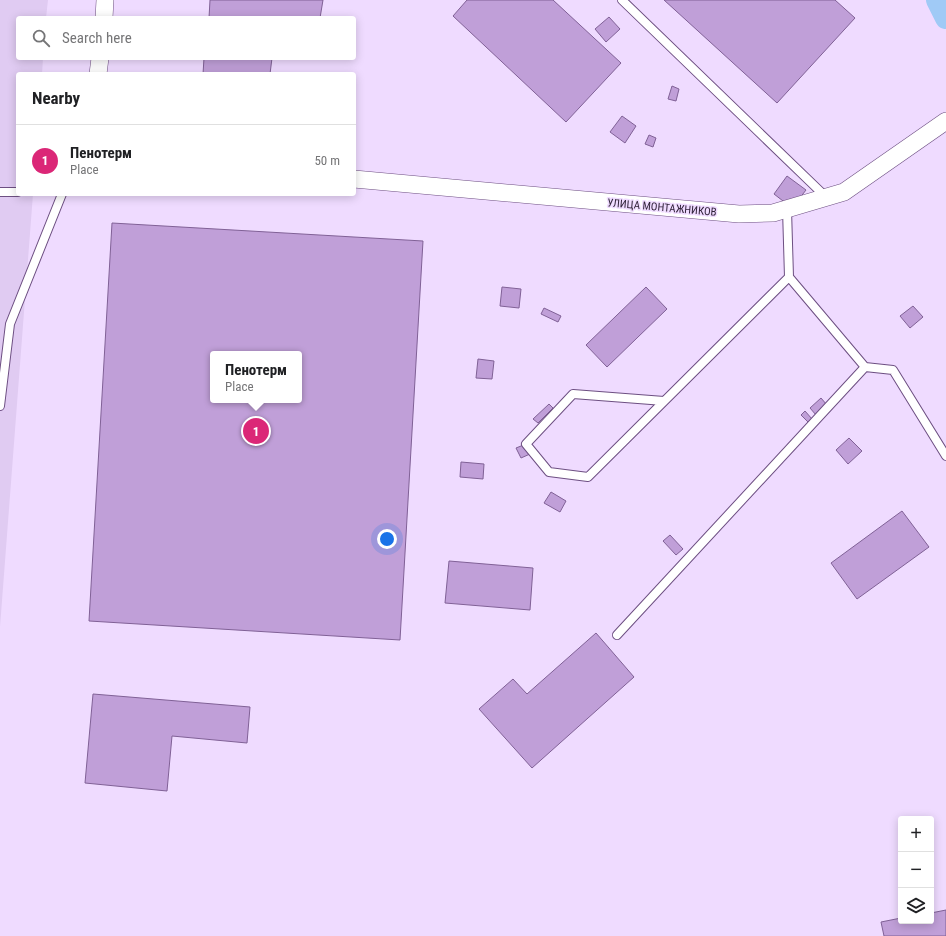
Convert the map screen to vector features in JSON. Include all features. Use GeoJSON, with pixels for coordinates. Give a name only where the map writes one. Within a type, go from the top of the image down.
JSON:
{"type":"FeatureCollection","features":[{"type":"Feature","properties":{"kind":"street"},"geometry":{"type":"LineString","coordinates":[[104,16],[105,0]]}},
{"type":"Feature","properties":{"kind":"street"},"geometry":{"type":"LineString","coordinates":[[98,72],[100,60]]}},
{"type":"Feature","properties":{"kind":"street","name":"УЛИЦА МОНТАЖНИКОВ"},"geometry":{"type":"LineString","coordinates":[[356,180],[739,214],[773,213],[844,192],[946,121]]}},
{"type":"Feature","properties":{"kind":"lane"},"geometry":{"type":"LineString","coordinates":[[622,0],[826,197]]}},
{"type":"Feature","properties":{"kind":"lane"},"geometry":{"type":"LineString","coordinates":[[0,192],[16,192]]}},
{"type":"Feature","properties":{"kind":"lane"},"geometry":{"type":"LineString","coordinates":[[0,406],[10,324],[62,196]]}},
{"type":"Feature","properties":{"kind":"lane"},"geometry":{"type":"LineString","coordinates":[[787,209],[789,277],[865,367],[893,370],[946,456]]}},
{"type":"Feature","properties":{"kind":"lane"},"geometry":{"type":"LineString","coordinates":[[664,401],[573,394],[526,444],[549,472],[588,477],[789,277]]}},
{"type":"Feature","properties":{"kind":"lane"},"geometry":{"type":"LineString","coordinates":[[617,635],[865,367]]}},
{"type":"Feature","properties":{"kind":"shaded area"},"geometry":{"type":"Polygon","coordinates":[[[0,0],[48,0],[46,16],[16,16],[16,60],[43,60],[42,72],[16,72],[16,196],[33,196],[0,627],[0,0]]]}},
{"type":"Feature","properties":{"kind":"building"},"geometry":{"type":"Polygon","coordinates":[[[210,0],[323,0],[320,16],[209,16],[210,0]]]}},
{"type":"Feature","properties":{"kind":"building"},"geometry":{"type":"Polygon","coordinates":[[[467,0],[553,0],[621,63],[566,122],[453,16],[467,0]]]}},
{"type":"Feature","properties":{"kind":"building"},"geometry":{"type":"Polygon","coordinates":[[[664,0],[835,0],[855,18],[777,103],[664,0]]]}},
{"type":"Feature","properties":{"kind":"building"},"geometry":{"type":"Polygon","coordinates":[[[609,17],[620,29],[606,42],[595,29],[609,17]]]}},
{"type":"Feature","properties":{"kind":"building"},"geometry":{"type":"Polygon","coordinates":[[[204,60],[272,60],[270,72],[203,72],[204,60]]]}},
{"type":"Feature","properties":{"kind":"building"},"geometry":{"type":"Polygon","coordinates":[[[672,86],[679,89],[676,101],[668,99],[672,86]]]}},
{"type":"Feature","properties":{"kind":"building"},"geometry":{"type":"Polygon","coordinates":[[[622,116],[636,126],[625,143],[610,132],[622,116]]]}},
{"type":"Feature","properties":{"kind":"building"},"geometry":{"type":"Polygon","coordinates":[[[649,135],[656,138],[653,147],[645,144],[649,135]]]}},
{"type":"Feature","properties":{"kind":"building"},"geometry":{"type":"Polygon","coordinates":[[[787,176],[806,190],[792,208],[774,194],[787,176]]]}},
{"type":"Feature","properties":{"kind":"building"},"geometry":{"type":"Polygon","coordinates":[[[112,223],[423,241],[400,640],[89,621],[112,223]]]}},
{"type":"Feature","properties":{"kind":"building"},"geometry":{"type":"Polygon","coordinates":[[[502,287],[521,289],[519,308],[500,306],[502,287]]]}},
{"type":"Feature","properties":{"kind":"building"},"geometry":{"type":"Polygon","coordinates":[[[646,287],[667,309],[607,367],[586,345],[646,287]]]}},
{"type":"Feature","properties":{"kind":"building"},"geometry":{"type":"Polygon","coordinates":[[[913,306],[923,317],[910,328],[900,316],[913,306]]]}},
{"type":"Feature","properties":{"kind":"building"},"geometry":{"type":"Polygon","coordinates":[[[544,308],[561,316],[558,322],[541,314],[544,308]]]}},
{"type":"Feature","properties":{"kind":"building"},"geometry":{"type":"Polygon","coordinates":[[[478,359],[494,361],[492,379],[476,378],[478,359]]]}},
{"type":"Feature","properties":{"kind":"building"},"geometry":{"type":"Polygon","coordinates":[[[821,398],[827,405],[816,415],[810,408],[821,398]]]}},
{"type":"Feature","properties":{"kind":"building"},"geometry":{"type":"Polygon","coordinates":[[[549,404],[553,408],[538,423],[533,419],[549,404]]]}},
{"type":"Feature","properties":{"kind":"building"},"geometry":{"type":"Polygon","coordinates":[[[805,411],[812,419],[809,423],[801,415],[805,411]]]}},
{"type":"Feature","properties":{"kind":"building"},"geometry":{"type":"Polygon","coordinates":[[[849,438],[862,451],[848,464],[836,450],[849,438]]]}},
{"type":"Feature","properties":{"kind":"building"},"geometry":{"type":"Polygon","coordinates":[[[526,444],[530,454],[521,458],[516,448],[526,444]]]}},
{"type":"Feature","properties":{"kind":"building"},"geometry":{"type":"Polygon","coordinates":[[[461,462],[484,464],[483,479],[460,477],[461,462]]]}},
{"type":"Feature","properties":{"kind":"building"},"geometry":{"type":"Polygon","coordinates":[[[551,492],[566,501],[560,512],[544,503],[551,492]]]}},
{"type":"Feature","properties":{"kind":"building"},"geometry":{"type":"Polygon","coordinates":[[[902,511],[929,547],[857,599],[831,563],[902,511]]]}},
{"type":"Feature","properties":{"kind":"building"},"geometry":{"type":"Polygon","coordinates":[[[670,535],[683,549],[676,555],[663,541],[670,535]]]}},
{"type":"Feature","properties":{"kind":"building"},"geometry":{"type":"Polygon","coordinates":[[[449,561],[533,568],[530,610],[445,603],[449,561]]]}},
{"type":"Feature","properties":{"kind":"building"},"geometry":{"type":"Polygon","coordinates":[[[596,633],[634,677],[532,768],[479,709],[513,679],[527,694],[596,633]]]}},
{"type":"Feature","properties":{"kind":"building"},"geometry":{"type":"Polygon","coordinates":[[[93,694],[250,707],[247,743],[172,736],[167,791],[85,783],[93,694]]]}},
{"type":"Feature","properties":{"kind":"building"},"geometry":{"type":"Polygon","coordinates":[[[946,910],[946,936],[884,936],[881,922],[898,919],[898,924],[934,924],[934,912],[946,910]]]}},
{"type":"Feature","properties":{"kind":"waterway"},"geometry":{"type":"LineString","coordinates":[[937,0],[946,18]]}},
{"type":"Feature","properties":{"kind":"place","name":"Пенотерм"},"geometry":{"type":"Point","coordinates":[256,431]}}]}
